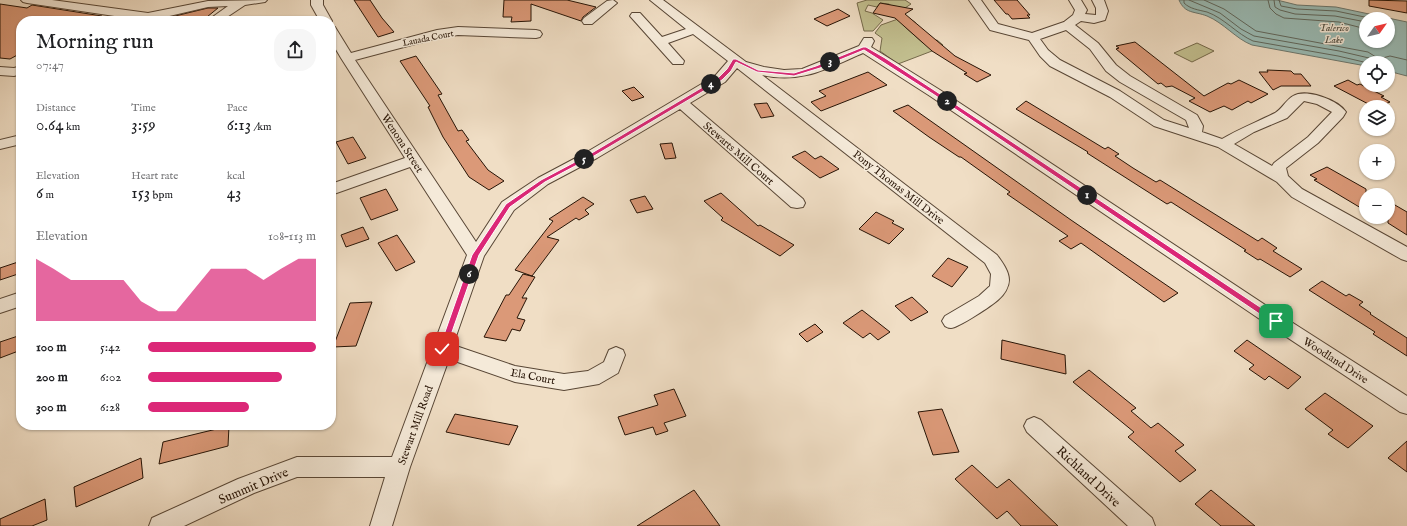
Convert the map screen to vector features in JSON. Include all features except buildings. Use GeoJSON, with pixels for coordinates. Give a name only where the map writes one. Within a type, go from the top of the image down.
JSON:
{"type":"FeatureCollection","features":[{"type":"Feature","properties":{"kind":"street"},"geometry":{"type":"LineString","coordinates":[[27,0],[141,16]]}},
{"type":"Feature","properties":{"kind":"street"},"geometry":{"type":"LineString","coordinates":[[153,16],[208,4],[261,0]]}},
{"type":"Feature","properties":{"kind":"street"},"geometry":{"type":"LineString","coordinates":[[317,0],[317,5],[323,16]]}},
{"type":"Feature","properties":{"kind":"street"},"geometry":{"type":"LineString","coordinates":[[656,0],[734,60]]}},
{"type":"Feature","properties":{"kind":"street"},"geometry":{"type":"LineString","coordinates":[[975,0],[994,27],[1033,37],[1073,21],[1101,17],[1102,9],[1098,0]]}},
{"type":"Feature","properties":{"kind":"street"},"geometry":{"type":"LineString","coordinates":[[1073,21],[1081,10],[1075,0]]}},
{"type":"Feature","properties":{"kind":"street"},"geometry":{"type":"LineString","coordinates":[[220,16],[241,1]]}},
{"type":"Feature","properties":{"kind":"street"},"geometry":{"type":"LineString","coordinates":[[588,21],[609,1]]}},
{"type":"Feature","properties":{"kind":"street"},"geometry":{"type":"LineString","coordinates":[[636,16],[678,61]]}},
{"type":"Feature","properties":{"kind":"street"},"geometry":{"type":"LineString","coordinates":[[1073,21],[1111,68],[1192,118],[1196,126],[1194,134]]}},
{"type":"Feature","properties":{"kind":"street"},"geometry":{"type":"LineString","coordinates":[[660,42],[694,30]]}},
{"type":"Feature","properties":{"kind":"street","name":"Lauada Court"},"geometry":{"type":"LineString","coordinates":[[340,52],[437,34],[458,32],[536,34]]}},
{"type":"Feature","properties":{"kind":"street"},"geometry":{"type":"LineString","coordinates":[[1033,37],[1044,53],[1055,63],[1115,94],[1159,123],[1223,144],[1281,178],[1297,193],[1407,255]]}},
{"type":"Feature","properties":{"kind":"street","name":"Wenona Street"},"geometry":{"type":"LineString","coordinates":[[336,42],[340,52],[414,160],[476,255]]}},
{"type":"Feature","properties":{"kind":"street","name":"Woodland Drive"},"geometry":{"type":"LineString","coordinates":[[734,60],[757,71],[794,74],[818,67],[866,44],[884,59],[1276,321],[1407,406]]}},
{"type":"Feature","properties":{"kind":"street","name":"Stewart Mill Road"},"geometry":{"type":"LineString","coordinates":[[381,526],[399,467],[476,255],[508,206],[543,181],[592,155],[682,103],[720,79],[730,70],[734,60]]}},
{"type":"Feature","properties":{"kind":"street","name":"Pony Thomas Mill Drive"},"geometry":{"type":"LineString","coordinates":[[734,60],[991,259],[1001,277],[1000,286],[995,293],[951,321]]}},
{"type":"Feature","properties":{"kind":"street"},"geometry":{"type":"LineString","coordinates":[[0,71],[16,71]]}},
{"type":"Feature","properties":{"kind":"street"},"geometry":{"type":"LineString","coordinates":[[1223,144],[1249,129],[1282,115],[1297,99],[1303,97],[1312,98],[1335,108],[1339,112],[1338,114],[1323,130],[1313,140],[1302,146],[1279,166],[1278,170],[1281,178]]}},
{"type":"Feature","properties":{"kind":"street","name":"Stewarts Mill Court"},"geometry":{"type":"LineString","coordinates":[[682,103],[797,203]]}},
{"type":"Feature","properties":{"kind":"street"},"geometry":{"type":"LineString","coordinates":[[0,145],[16,140]]}},
{"type":"Feature","properties":{"kind":"street"},"geometry":{"type":"LineString","coordinates":[[336,188],[414,160]]}},
{"type":"Feature","properties":{"kind":"street"},"geometry":{"type":"LineString","coordinates":[[0,306],[16,301]]}},
{"type":"Feature","properties":{"kind":"street","name":"Ela Court"},"geometry":{"type":"LineString","coordinates":[[442,349],[515,374],[564,382],[592,378],[611,367],[616,355]]}},
{"type":"Feature","properties":{"kind":"street","name":"Richland Drive"},"geometry":{"type":"LineString","coordinates":[[1034,426],[1144,526]]}},
{"type":"Feature","properties":{"kind":"street","name":"Summit Drive"},"geometry":{"type":"LineString","coordinates":[[160,526],[246,486],[297,466],[399,467]]}},
{"type":"Feature","properties":{"kind":"shaded area"},"geometry":{"type":"Polygon","coordinates":[[[867,0],[905,0],[911,4],[899,12],[889,4],[880,3],[877,7],[868,5],[865,11],[872,13],[883,20],[873,31],[864,31],[857,3],[867,0]]]}},
{"type":"Feature","properties":{"kind":"shaded area"},"geometry":{"type":"Polygon","coordinates":[[[902,13],[916,23],[904,26],[923,43],[937,40],[943,45],[932,51],[898,64],[880,51],[882,38],[875,33],[881,25],[898,19],[902,13]]]}},
{"type":"Feature","properties":{"kind":"shaded area"},"geometry":{"type":"Polygon","coordinates":[[[1197,43],[1214,51],[1192,62],[1174,53],[1197,43]]]}},
{"type":"Feature","properties":{"kind":"water","name":"Talerico Lake"},"geometry":{"type":"Polygon","coordinates":[[[1179,0],[1277,0],[1297,5],[1336,7],[1360,12],[1359,48],[1395,48],[1395,19],[1407,22],[1407,76],[1395,73],[1395,56],[1359,56],[1359,65],[1252,45],[1213,19],[1184,8],[1179,0]]]}},
{"type":"Feature","properties":{"kind":"route"},"geometry":{"type":"LineString","coordinates":[[442,349],[476,255],[508,206],[543,181],[592,155],[682,103],[720,79],[730,70],[734,60],[757,71],[794,74],[818,67],[864,48],[884,59],[1276,321]]}}]}
